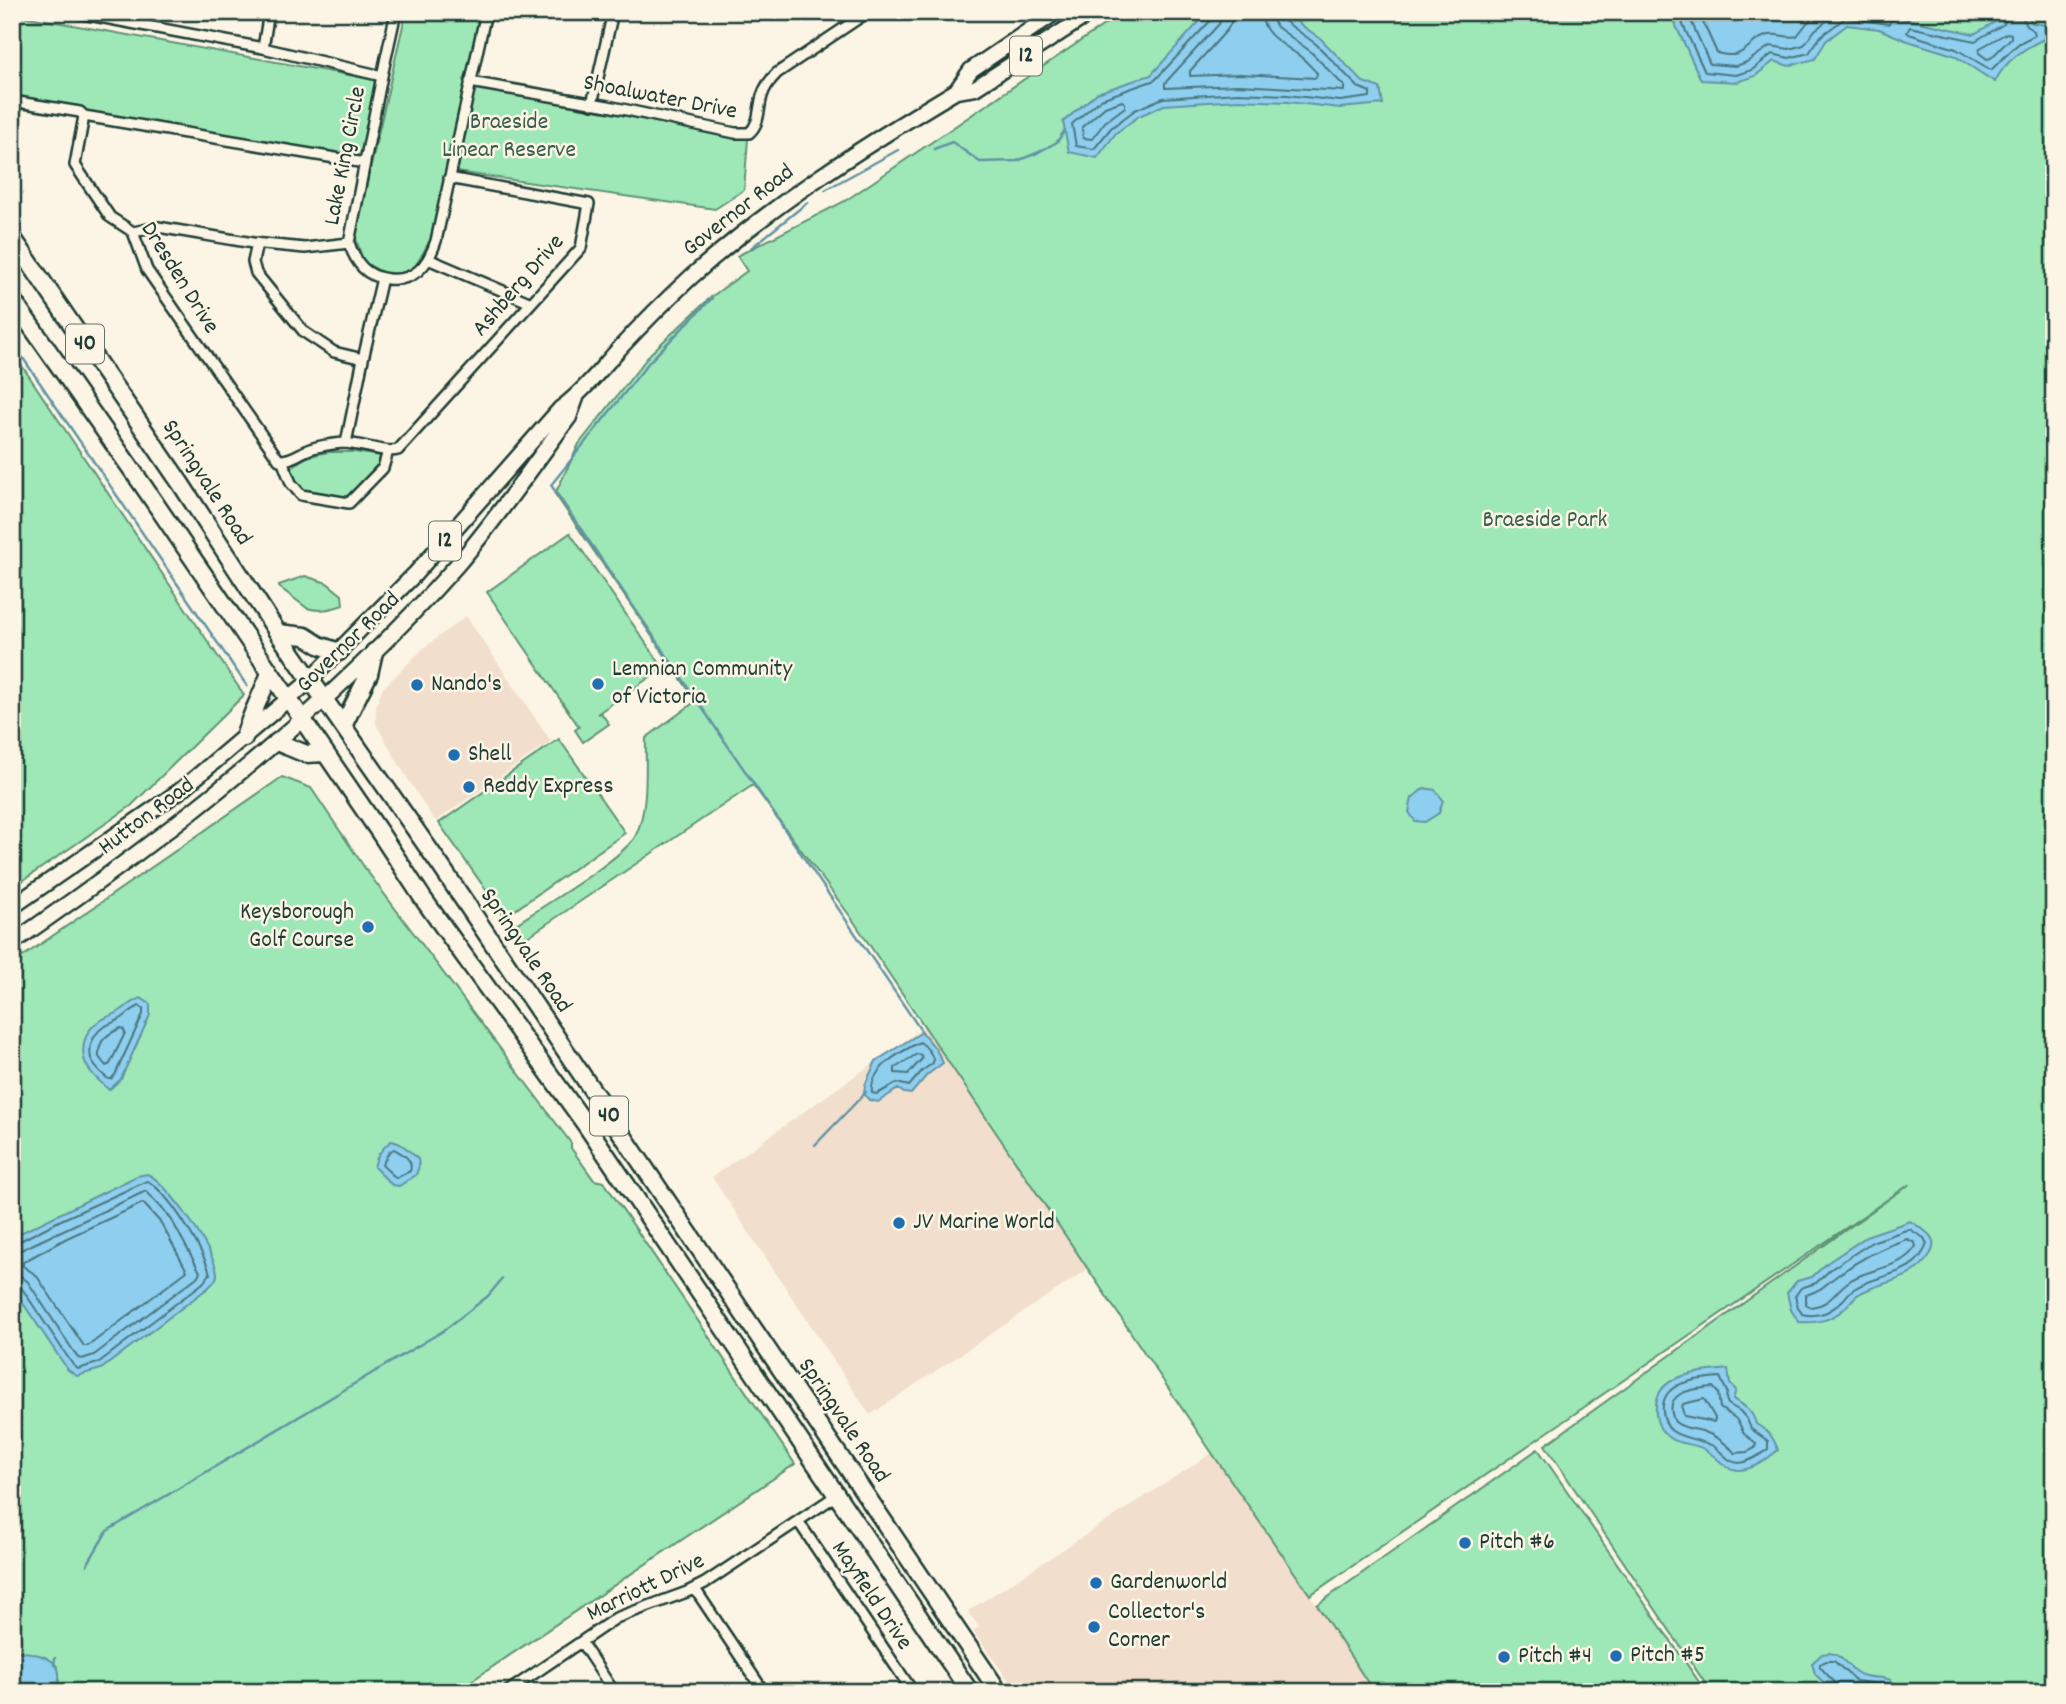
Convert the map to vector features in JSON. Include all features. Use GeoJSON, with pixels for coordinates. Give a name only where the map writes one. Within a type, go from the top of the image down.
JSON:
{"type":"FeatureCollection","features":[{"type":"Feature","properties":{"kind":"highway","name":"Springvale Road"},"geometry":{"type":"LineString","coordinates":[[12,237],[181,484],[278,633],[440,865],[999,1692]]}},
{"type":"Feature","properties":{"kind":"highway","name":"Springvale Road"},"geometry":{"type":"LineString","coordinates":[[12,299],[144,487],[424,900],[586,1125],[970,1692]]}},
{"type":"Feature","properties":{"kind":"highway"},"geometry":{"type":"LineString","coordinates":[[278,633],[305,636],[319,645],[339,652]]}},
{"type":"Feature","properties":{"kind":"highway"},"geometry":{"type":"LineString","coordinates":[[343,726],[369,674],[374,652]]}},
{"type":"Feature","properties":{"kind":"highway"},"geometry":{"type":"LineString","coordinates":[[244,738],[249,719],[270,673]]}},
{"type":"Feature","properties":{"kind":"highway"},"geometry":{"type":"LineString","coordinates":[[277,742],[306,754],[325,752]]}},
{"type":"Feature","properties":{"kind":"main road","name":"Governor Road"},"geometry":{"type":"LineString","coordinates":[[289,699],[415,574],[560,409],[576,398],[656,310],[690,278],[741,235],[853,155],[956,91],[971,70],[1056,12]]}},
{"type":"Feature","properties":{"kind":"main road","name":"Governor Road"},"geometry":{"type":"LineString","coordinates":[[956,91],[975,88],[1092,12]]}},
{"type":"Feature","properties":{"kind":"main road","name":"Governor Road"},"geometry":{"type":"LineString","coordinates":[[303,719],[374,652],[445,578],[487,528],[569,417],[576,398]]}},
{"type":"Feature","properties":{"kind":"main road","name":"Hutton Road"},"geometry":{"type":"LineString","coordinates":[[12,907],[169,798],[289,699]]}},
{"type":"Feature","properties":{"kind":"main road","name":"Hutton Road"},"geometry":{"type":"LineString","coordinates":[[12,943],[220,791],[303,719]]}},
{"type":"Feature","properties":{"kind":"street"},"geometry":{"type":"LineString","coordinates":[[263,48],[269,12]]}},
{"type":"Feature","properties":{"kind":"street","name":"Lake King Circle"},"geometry":{"type":"LineString","coordinates":[[382,278],[363,269],[354,257],[349,243],[396,12]]}},
{"type":"Feature","properties":{"kind":"street"},"geometry":{"type":"LineString","coordinates":[[346,443],[382,278],[400,280],[418,272],[428,259],[436,241],[486,12]]}},
{"type":"Feature","properties":{"kind":"street"},"geometry":{"type":"LineString","coordinates":[[592,103],[613,12]]}},
{"type":"Feature","properties":{"kind":"street","name":"Shoalwater Drive"},"geometry":{"type":"LineString","coordinates":[[470,82],[749,134],[755,128],[767,83],[867,12]]}},
{"type":"Feature","properties":{"kind":"street"},"geometry":{"type":"LineString","coordinates":[[75,13],[263,48],[382,76]]}},
{"type":"Feature","properties":{"kind":"street"},"geometry":{"type":"LineString","coordinates":[[12,102],[365,163]]}},
{"type":"Feature","properties":{"kind":"street","name":"Dresden Drive"},"geometry":{"type":"LineString","coordinates":[[83,116],[75,165],[110,217],[133,232],[147,270],[274,455],[282,460],[300,495],[346,503],[354,500],[381,471],[388,451]]}},
{"type":"Feature","properties":{"kind":"street","name":"Ashberg Drive"},"geometry":{"type":"LineString","coordinates":[[388,451],[396,451],[401,447],[581,248],[589,204],[449,178]]}},
{"type":"Feature","properties":{"kind":"street"},"geometry":{"type":"LineString","coordinates":[[133,232],[158,227],[257,243],[305,247],[349,243]]}},
{"type":"Feature","properties":{"kind":"street"},"geometry":{"type":"LineString","coordinates":[[257,243],[253,262],[256,273],[304,332],[334,352],[363,359]]}},
{"type":"Feature","properties":{"kind":"street"},"geometry":{"type":"LineString","coordinates":[[428,259],[531,303]]}},
{"type":"Feature","properties":{"kind":"street"},"geometry":{"type":"LineString","coordinates":[[282,460],[327,444],[346,443],[388,451]]}},
{"type":"Feature","properties":{"kind":"street","name":"Marriott Drive"},"geometry":{"type":"LineString","coordinates":[[507,1692],[622,1615],[695,1589],[837,1495]]}},
{"type":"Feature","properties":{"kind":"street","name":"Mayfield Drive"},"geometry":{"type":"LineString","coordinates":[[798,1521],[913,1692]]}},
{"type":"Feature","properties":{"kind":"street"},"geometry":{"type":"LineString","coordinates":[[695,1589],[764,1692]]}},
{"type":"Feature","properties":{"kind":"street"},"geometry":{"type":"LineString","coordinates":[[581,1642],[614,1692]]}},
{"type":"Feature","properties":{"kind":"shaded area"},"geometry":{"type":"Polygon","coordinates":[[[466,616],[551,741],[436,821],[376,724],[376,706],[382,689],[425,647],[466,616]]]}},
{"type":"Feature","properties":{"kind":"shaded area","name":"JV Marine World"},"geometry":{"type":"Polygon","coordinates":[[[924,1027],[1088,1269],[870,1415],[712,1177],[924,1027]]]}},
{"type":"Feature","properties":{"kind":"shaded area"},"geometry":{"type":"Polygon","coordinates":[[[1212,1453],[1374,1692],[1017,1692],[973,1631],[979,1627],[968,1611],[1212,1453]]]}},
{"type":"Feature","properties":{"kind":"green space"},"geometry":{"type":"Polygon","coordinates":[[[406,12],[483,12],[433,235],[414,269],[390,276],[364,263],[355,236],[406,12]]]}},
{"type":"Feature","properties":{"kind":"green space","name":"Braeside Park"},"geometry":{"type":"Polygon","coordinates":[[[1123,12],[2054,12],[2054,1692],[1711,1692],[1545,1445],[1910,1184],[1310,1595],[850,916],[753,785],[520,942],[510,928],[598,870],[629,845],[636,835],[643,812],[646,738],[696,701],[555,494],[579,444],[651,353],[711,297],[747,271],[737,256],[845,201],[1123,12]]]}},
{"type":"Feature","properties":{"kind":"green space"},"geometry":{"type":"Polygon","coordinates":[[[12,14],[376,80],[361,159],[12,98],[12,14]]]}},
{"type":"Feature","properties":{"kind":"green space","name":"Braeside Linear Reserve"},"geometry":{"type":"Polygon","coordinates":[[[474,87],[748,139],[744,190],[715,209],[457,172],[474,87]]]}},
{"type":"Feature","properties":{"kind":"green space"},"geometry":{"type":"Polygon","coordinates":[[[12,351],[244,695],[131,806],[12,888],[12,351]]]}},
{"type":"Feature","properties":{"kind":"green space"},"geometry":{"type":"Polygon","coordinates":[[[329,452],[381,456],[382,463],[359,485],[361,488],[349,500],[308,490],[305,492],[290,471],[302,460],[329,452]]]}},
{"type":"Feature","properties":{"kind":"green space"},"geometry":{"type":"Polygon","coordinates":[[[570,533],[663,668],[597,714],[601,713],[609,724],[583,742],[575,730],[579,727],[487,592],[570,533]]]}},
{"type":"Feature","properties":{"kind":"green space"},"geometry":{"type":"Polygon","coordinates":[[[305,576],[327,583],[342,595],[343,605],[325,610],[307,608],[279,587],[305,576]]]}},
{"type":"Feature","properties":{"kind":"green space"},"geometry":{"type":"Polygon","coordinates":[[[559,739],[625,833],[505,917],[439,823],[559,739]]]}},
{"type":"Feature","properties":{"kind":"green space","name":"Keysborough Golf Course"},"geometry":{"type":"Polygon","coordinates":[[[282,777],[311,788],[367,871],[571,1143],[571,1148],[594,1180],[604,1182],[795,1464],[455,1692],[12,1692],[12,964],[282,777]]]}},
{"type":"Feature","properties":{"kind":"green space"},"geometry":{"type":"Polygon","coordinates":[[[1538,1449],[1706,1692],[1374,1692],[1317,1605],[1538,1449]]]}},
{"type":"Feature","properties":{"kind":"water"},"geometry":{"type":"Polygon","coordinates":[[[1208,12],[1283,12],[1321,39],[1363,82],[1380,88],[1383,104],[1340,108],[1238,100],[1164,105],[1139,116],[1116,133],[1097,158],[1069,152],[1063,122],[1097,93],[1151,75],[1208,12]]]}},
{"type":"Feature","properties":{"kind":"water"},"geometry":{"type":"Polygon","coordinates":[[[1674,12],[1891,12],[1901,18],[1974,34],[2000,19],[2003,12],[2027,12],[2032,23],[2047,25],[2046,38],[2016,56],[2004,67],[1995,82],[1953,55],[1879,29],[1847,25],[1826,41],[1815,59],[1789,66],[1774,61],[1755,76],[1737,82],[1701,80],[1676,26],[1674,12]]]}},
{"type":"Feature","properties":{"kind":"water"},"geometry":{"type":"Polygon","coordinates":[[[1424,788],[1435,790],[1443,800],[1439,813],[1425,822],[1415,821],[1409,812],[1412,798],[1424,788]]]}},
{"type":"Feature","properties":{"kind":"water"},"geometry":{"type":"Polygon","coordinates":[[[141,998],[150,1004],[150,1015],[121,1079],[109,1090],[92,1074],[85,1062],[85,1039],[97,1023],[141,998]]]}},
{"type":"Feature","properties":{"kind":"water"},"geometry":{"type":"Polygon","coordinates":[[[922,1032],[943,1063],[927,1075],[911,1094],[898,1089],[878,1102],[869,1100],[864,1094],[865,1085],[876,1061],[922,1032]]]}},
{"type":"Feature","properties":{"kind":"water"},"geometry":{"type":"Polygon","coordinates":[[[391,1141],[402,1145],[418,1159],[416,1175],[399,1186],[392,1185],[374,1167],[380,1152],[391,1141]]]}},
{"type":"Feature","properties":{"kind":"water"},"geometry":{"type":"Polygon","coordinates":[[[147,1174],[156,1179],[190,1219],[209,1252],[217,1277],[208,1288],[101,1369],[77,1376],[68,1370],[12,1287],[12,1237],[137,1176],[147,1174]]]}},
{"type":"Feature","properties":{"kind":"water"},"geometry":{"type":"Polygon","coordinates":[[[1910,1221],[1926,1231],[1932,1239],[1932,1250],[1922,1265],[1914,1272],[1859,1294],[1844,1309],[1828,1319],[1799,1322],[1791,1310],[1787,1293],[1797,1281],[1812,1277],[1827,1263],[1869,1235],[1910,1221]]]}},
{"type":"Feature","properties":{"kind":"water"},"geometry":{"type":"Polygon","coordinates":[[[1728,1369],[1730,1384],[1736,1390],[1733,1399],[1750,1412],[1756,1424],[1772,1437],[1778,1450],[1751,1468],[1740,1470],[1726,1466],[1704,1449],[1672,1440],[1661,1430],[1656,1414],[1661,1390],[1669,1382],[1691,1374],[1728,1369]]]}},
{"type":"Feature","properties":{"kind":"water"},"geometry":{"type":"Polygon","coordinates":[[[12,1651],[51,1660],[58,1669],[57,1692],[21,1692],[12,1686],[12,1651]]]}},
{"type":"Feature","properties":{"kind":"water"},"geometry":{"type":"Polygon","coordinates":[[[1830,1653],[1862,1675],[1892,1681],[1899,1692],[1833,1692],[1815,1674],[1812,1663],[1822,1654],[1830,1653]]]}},
{"type":"Feature","properties":{"kind":"waterway"},"geometry":{"type":"LineString","coordinates":[[934,149],[952,142],[980,162],[1017,161],[1057,142],[1065,130]]}},
{"type":"Feature","properties":{"kind":"waterway"},"geometry":{"type":"LineString","coordinates":[[825,190],[898,150]]}},
{"type":"Feature","properties":{"kind":"waterway"},"geometry":{"type":"LineString","coordinates":[[751,248],[808,202]]}},
{"type":"Feature","properties":{"kind":"waterway"},"geometry":{"type":"LineString","coordinates":[[712,298],[650,361],[551,485],[921,1033]]}},
{"type":"Feature","properties":{"kind":"waterway"},"geometry":{"type":"LineString","coordinates":[[12,342],[247,686]]}},
{"type":"Feature","properties":{"kind":"waterway"},"geometry":{"type":"LineString","coordinates":[[815,1145],[866,1092]]}},
{"type":"Feature","properties":{"kind":"waterway"},"geometry":{"type":"LineString","coordinates":[[87,1565],[107,1531],[443,1331],[488,1296],[502,1279]]}},
{"type":"Feature","properties":{"kind":"waterway"},"geometry":{"type":"LineString","coordinates":[[54,1665],[55,1658]]}},
{"type":"Feature","properties":{"kind":"place","name":"Lemnian Community of Victoria"},"geometry":{"type":"Point","coordinates":[598,684]}},
{"type":"Feature","properties":{"kind":"place","name":"Nando's"},"geometry":{"type":"Point","coordinates":[417,685]}},
{"type":"Feature","properties":{"kind":"place","name":"Shell"},"geometry":{"type":"Point","coordinates":[454,755]}},
{"type":"Feature","properties":{"kind":"place","name":"Reddy Express"},"geometry":{"type":"Point","coordinates":[469,787]}},
{"type":"Feature","properties":{"kind":"place","name":"Keysborough Golf Course"},"geometry":{"type":"Point","coordinates":[368,927]}},
{"type":"Feature","properties":{"kind":"place","name":"JV Marine World"},"geometry":{"type":"Point","coordinates":[899,1223]}},
{"type":"Feature","properties":{"kind":"place","name":"Pitch #6"},"geometry":{"type":"Point","coordinates":[1465,1543]}},
{"type":"Feature","properties":{"kind":"place","name":"Gardenworld"},"geometry":{"type":"Point","coordinates":[1096,1583]}},
{"type":"Feature","properties":{"kind":"place","name":"Collector's Corner"},"geometry":{"type":"Point","coordinates":[1094,1627]}},
{"type":"Feature","properties":{"kind":"place","name":"Pitch #5"},"geometry":{"type":"Point","coordinates":[1616,1656]}},
{"type":"Feature","properties":{"kind":"place","name":"Pitch #4"},"geometry":{"type":"Point","coordinates":[1504,1657]}}]}
